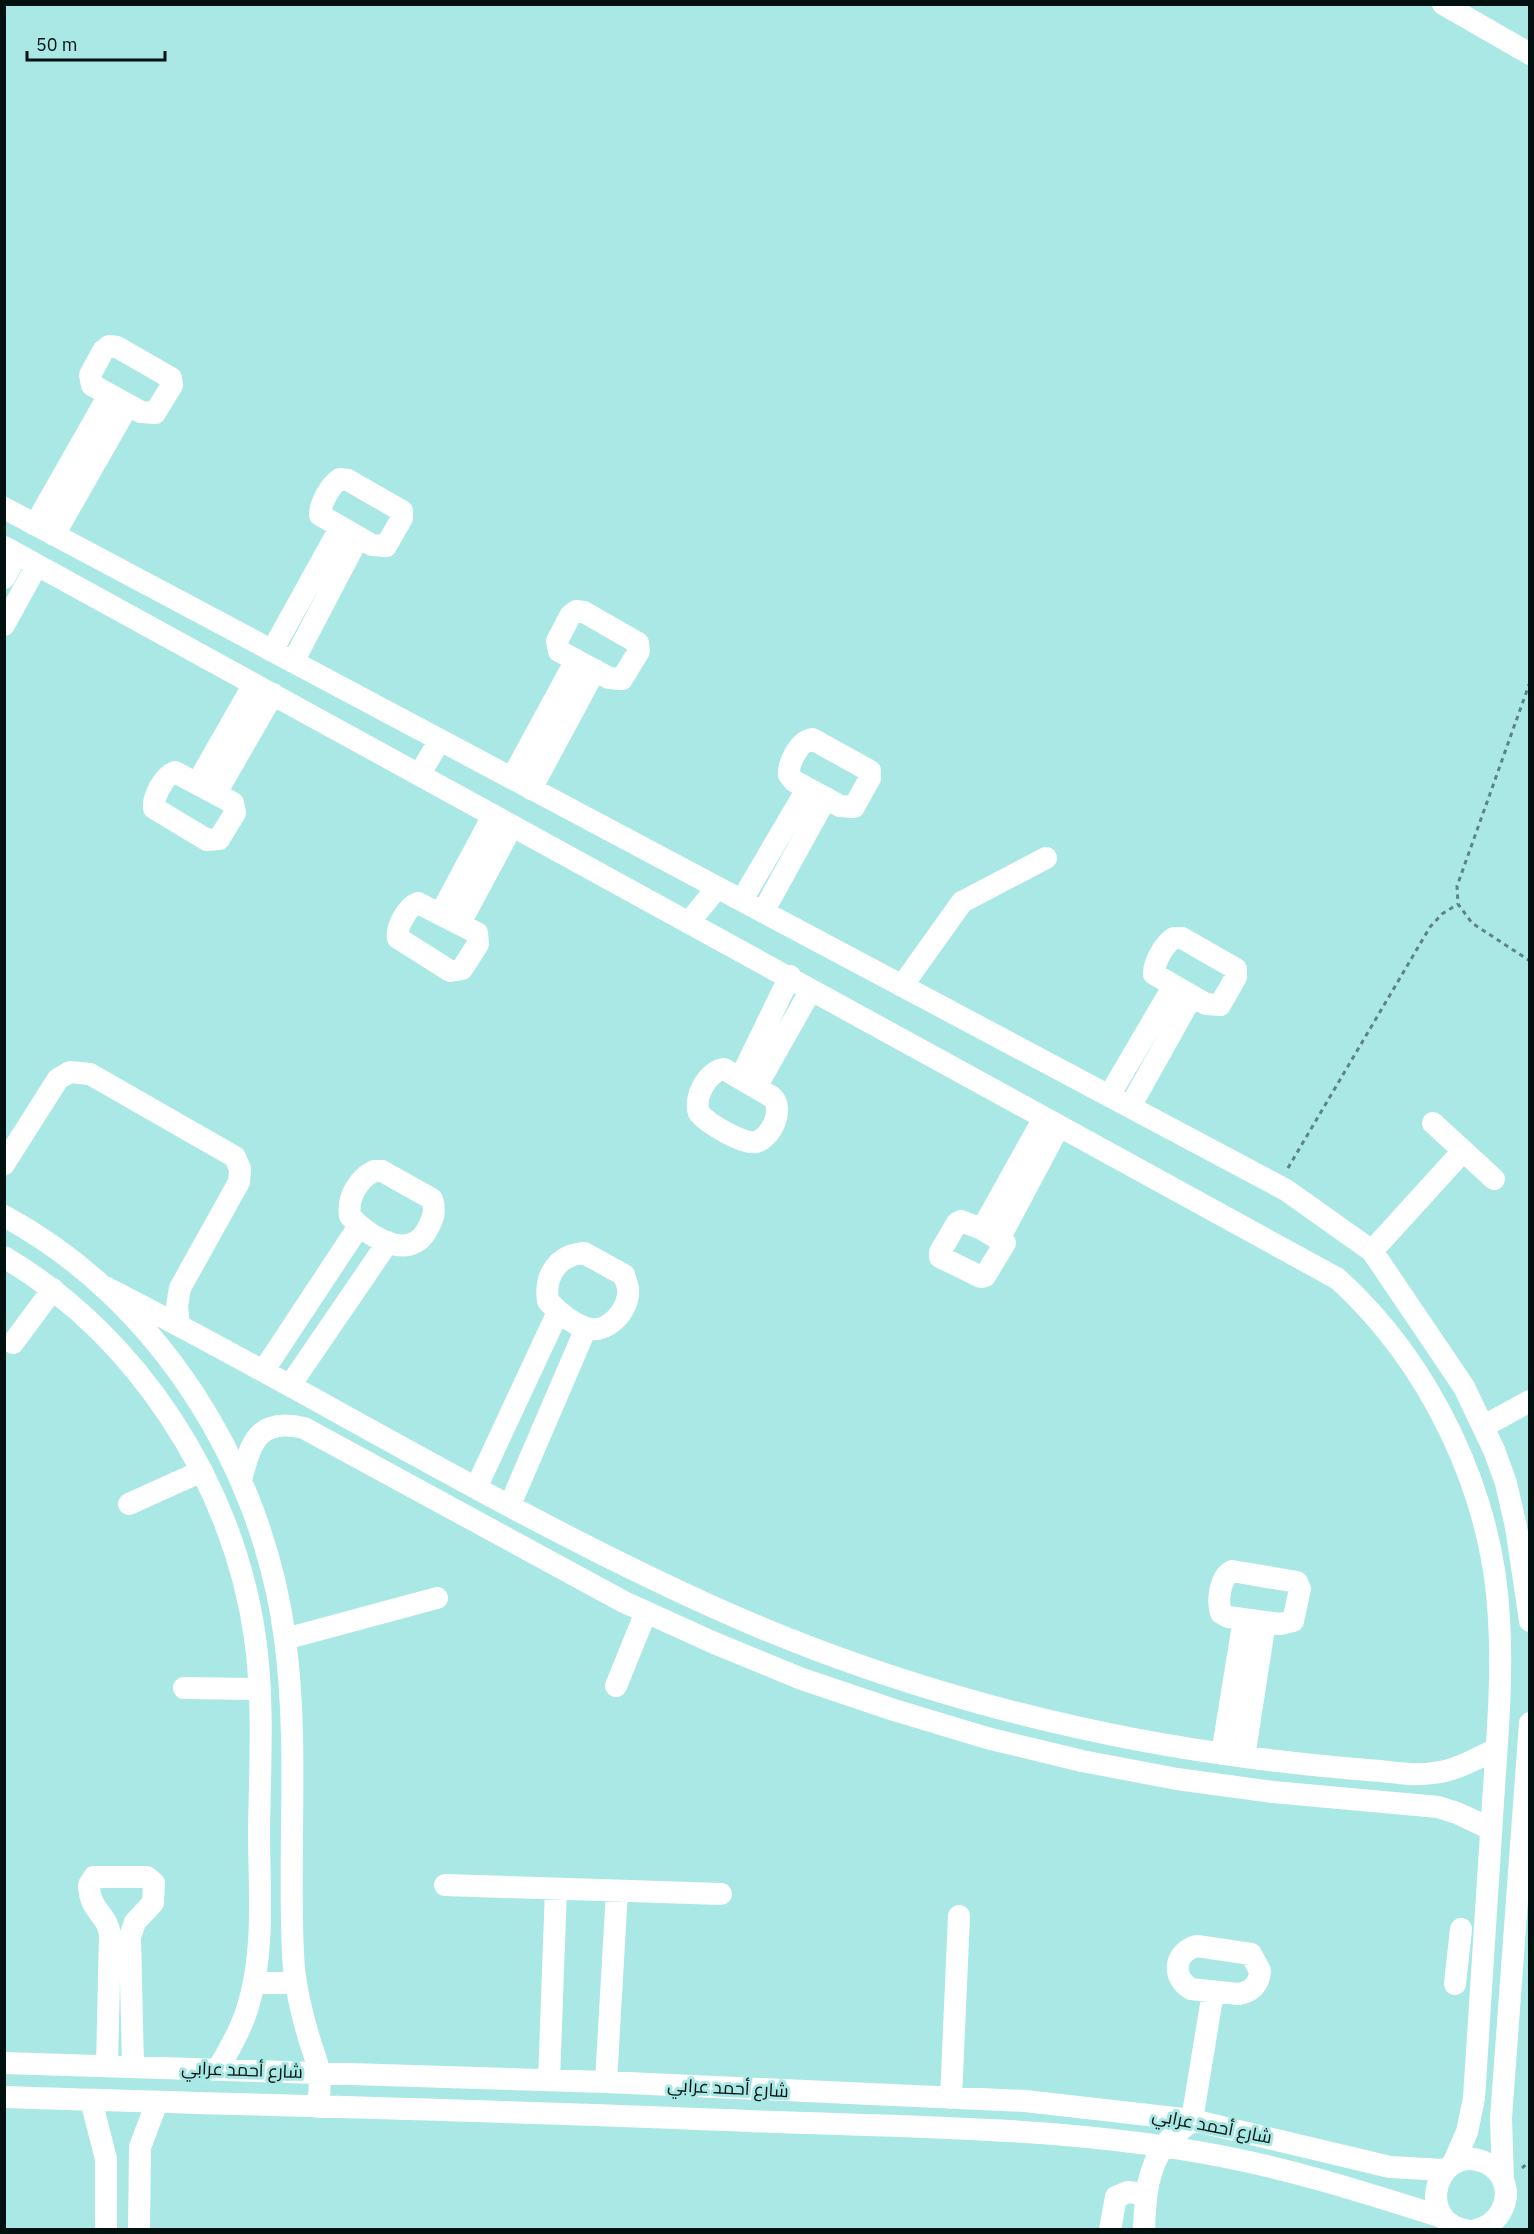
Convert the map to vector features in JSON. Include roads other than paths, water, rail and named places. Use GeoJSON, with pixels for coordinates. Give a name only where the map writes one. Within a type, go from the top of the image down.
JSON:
{"type":"FeatureCollection","features":[{"type":"Feature","properties":{"kind":"street"},"geometry":{"type":"LineString","coordinates":[[1443,4],[1530,54]]}},
{"type":"Feature","properties":{"kind":"street"},"geometry":{"type":"LineString","coordinates":[[44,530],[118,400]]}},
{"type":"Feature","properties":{"kind":"street"},"geometry":{"type":"LineString","coordinates":[[4,508],[1286,1190],[1372,1251],[1445,1357],[1484,1426],[1506,1484],[1516,1527],[1530,1621]]}},
{"type":"Feature","properties":{"kind":"street"},"geometry":{"type":"LineString","coordinates":[[272,651],[349,533],[293,662]]}},
{"type":"Feature","properties":{"kind":"street"},"geometry":{"type":"LineString","coordinates":[[4,578],[11,551],[502,821],[790,976],[811,990],[1338,1279],[1368,1308],[1434,1402],[1466,1469],[1487,1536],[1499,1617],[1496,1749],[1474,2098],[1467,2132],[1448,2167],[1438,2178],[1435,2198],[1442,2217]]}},
{"type":"Feature","properties":{"kind":"street"},"geometry":{"type":"LineString","coordinates":[[4,625],[37,565]]}},
{"type":"Feature","properties":{"kind":"street"},"geometry":{"type":"LineString","coordinates":[[522,784],[585,665]]}},
{"type":"Feature","properties":{"kind":"street"},"geometry":{"type":"LineString","coordinates":[[207,787],[263,689]]}},
{"type":"Feature","properties":{"kind":"street"},"geometry":{"type":"LineString","coordinates":[[419,775],[440,740]]}},
{"type":"Feature","properties":{"kind":"street"},"geometry":{"type":"LineString","coordinates":[[741,900],[817,794],[763,912]]}},
{"type":"Feature","properties":{"kind":"street"},"geometry":{"type":"LineString","coordinates":[[451,918],[502,821]]}},
{"type":"Feature","properties":{"kind":"street"},"geometry":{"type":"LineString","coordinates":[[902,986],[962,902],[1046,858]]}},
{"type":"Feature","properties":{"kind":"street"},"geometry":{"type":"LineString","coordinates":[[689,922],[717,888]]}},
{"type":"Feature","properties":{"kind":"street"},"geometry":{"type":"LineString","coordinates":[[790,976],[749,1082],[811,990]]}},
{"type":"Feature","properties":{"kind":"street"},"geometry":{"type":"LineString","coordinates":[[1109,1096],[1183,992],[1130,1107]]}},
{"type":"Feature","properties":{"kind":"street"},"geometry":{"type":"LineString","coordinates":[[4,1164],[58,1079],[77,1071],[90,1074],[235,1157],[240,1169],[239,1182],[180,1288],[177,1306],[179,1324]]}},
{"type":"Feature","properties":{"kind":"street"},"geometry":{"type":"LineString","coordinates":[[990,1234],[1052,1122]]}},
{"type":"Feature","properties":{"kind":"street"},"geometry":{"type":"LineString","coordinates":[[1433,1123],[1494,1179]]}},
{"type":"Feature","properties":{"kind":"street"},"geometry":{"type":"LineString","coordinates":[[1372,1251],[1463,1151]]}},
{"type":"Feature","properties":{"kind":"street"},"geometry":{"type":"LineString","coordinates":[[382,1170],[432,1199],[434,1217],[422,1239],[406,1247],[388,1242],[358,1226],[350,1216],[350,1201],[361,1181],[374,1171],[382,1170]]}},
{"type":"Feature","properties":{"kind":"street"},"geometry":{"type":"LineString","coordinates":[[4,1215],[51,1244],[105,1287],[129,1311],[173,1364],[210,1421],[240,1480],[264,1542],[285,1639],[290,1704],[293,1954],[296,1983],[319,2072],[318,2107]]}},
{"type":"Feature","properties":{"kind":"street"},"geometry":{"type":"LineString","coordinates":[[264,1370],[358,1226]]}},
{"type":"Feature","properties":{"kind":"street"},"geometry":{"type":"LineString","coordinates":[[291,1384],[388,1242]]}},
{"type":"Feature","properties":{"kind":"street"},"geometry":{"type":"LineString","coordinates":[[585,1253],[624,1275],[628,1289],[627,1300],[617,1319],[596,1329],[586,1328],[558,1312],[548,1301],[547,1281],[563,1258],[585,1253]]}},
{"type":"Feature","properties":{"kind":"street"},"geometry":{"type":"LineString","coordinates":[[4,1257],[53,1289],[94,1325],[138,1373],[179,1431],[202,1471],[229,1533],[240,1569],[255,1638],[260,1689],[258,1956],[254,1983],[241,2025],[218,2069]]}},
{"type":"Feature","properties":{"kind":"street"},"geometry":{"type":"LineString","coordinates":[[105,1287],[291,1384],[550,1528],[715,1608],[884,1673],[1057,1722],[1222,1754],[1324,1767],[1433,1773],[1465,1764],[1496,1749]]}},
{"type":"Feature","properties":{"kind":"street"},"geometry":{"type":"LineString","coordinates":[[13,1343],[53,1289]]}},
{"type":"Feature","properties":{"kind":"street"},"geometry":{"type":"LineString","coordinates":[[476,1488],[558,1312]]}},
{"type":"Feature","properties":{"kind":"street"},"geometry":{"type":"LineString","coordinates":[[510,1505],[586,1328]]}},
{"type":"Feature","properties":{"kind":"street"},"geometry":{"type":"LineString","coordinates":[[1484,1426],[1530,1401]]}},
{"type":"Feature","properties":{"kind":"street"},"geometry":{"type":"LineString","coordinates":[[240,1480],[250,1446],[257,1436],[267,1429],[280,1425],[304,1428],[538,1557],[646,1612],[802,1679],[987,1738],[1082,1761],[1177,1779],[1274,1792],[1438,1808],[1458,1813],[1491,1829]]}},
{"type":"Feature","properties":{"kind":"street"},"geometry":{"type":"LineString","coordinates":[[129,1504],[202,1471]]}},
{"type":"Feature","properties":{"kind":"street"},"geometry":{"type":"LineString","coordinates":[[1487,1536],[1516,1527]]}},
{"type":"Feature","properties":{"kind":"street"},"geometry":{"type":"LineString","coordinates":[[538,1557],[550,1528]]}},
{"type":"Feature","properties":{"kind":"street"},"geometry":{"type":"LineString","coordinates":[[285,1639],[437,1598]]}},
{"type":"Feature","properties":{"kind":"street"},"geometry":{"type":"LineString","coordinates":[[616,1686],[646,1612]]}},
{"type":"Feature","properties":{"kind":"street"},"geometry":{"type":"LineString","coordinates":[[1222,1754],[1254,1620],[1244,1757]]}},
{"type":"Feature","properties":{"kind":"street"},"geometry":{"type":"LineString","coordinates":[[184,1688],[260,1689]]}},
{"type":"Feature","properties":{"kind":"street"},"geometry":{"type":"LineString","coordinates":[[1476,2229],[1488,2226],[1502,2211],[1506,2192],[1503,2181],[1501,2118],[1524,1884],[1530,1723]]}},
{"type":"Feature","properties":{"kind":"street"},"geometry":{"type":"LineString","coordinates":[[107,2065],[110,1935],[103,1917],[90,1900],[89,1885],[92,1879],[147,1877],[154,1883],[154,1899],[132,1927],[130,1937],[133,2066]]}},
{"type":"Feature","properties":{"kind":"street"},"geometry":{"type":"LineString","coordinates":[[445,1885],[722,1894]]}},
{"type":"Feature","properties":{"kind":"street"},"geometry":{"type":"LineString","coordinates":[[549,2080],[556,1889]]}},
{"type":"Feature","properties":{"kind":"street"},"geometry":{"type":"LineString","coordinates":[[606,2082],[616,1891]]}},
{"type":"Feature","properties":{"kind":"street"},"geometry":{"type":"LineString","coordinates":[[951,2098],[959,1916]]}},
{"type":"Feature","properties":{"kind":"street"},"geometry":{"type":"LineString","coordinates":[[103,1917],[138,1918]]}},
{"type":"Feature","properties":{"kind":"street"},"geometry":{"type":"LineString","coordinates":[[1455,1984],[1461,1929]]}},
{"type":"Feature","properties":{"kind":"street"},"geometry":{"type":"LineString","coordinates":[[1458,1958],[1483,1961]]}},
{"type":"Feature","properties":{"kind":"street"},"geometry":{"type":"LineString","coordinates":[[254,1983],[296,1983]]}},
{"type":"Feature","properties":{"kind":"street"},"geometry":{"type":"LineString","coordinates":[[1144,2229],[1145,2194],[1163,2146],[1192,2120],[1213,1992]]}},
{"type":"Feature","properties":{"kind":"street","name":"شارع أحمد عرابي"},"geometry":{"type":"LineString","coordinates":[[4,2062],[606,2082],[1025,2102],[1192,2120],[1390,2167],[1418,2171],[1448,2167],[1462,2160],[1482,2161],[1491,2165],[1503,2181]]}},
{"type":"Feature","properties":{"kind":"street"},"geometry":{"type":"LineString","coordinates":[[83,2064],[86,2099],[106,2159],[106,2229]]}},
{"type":"Feature","properties":{"kind":"street"},"geometry":{"type":"LineString","coordinates":[[414,2075],[414,2109]]}},
{"type":"Feature","properties":{"kind":"street"},"geometry":{"type":"LineString","coordinates":[[4,2097],[414,2109],[1023,2133],[1163,2146],[1288,2170],[1442,2217],[1450,2224],[1465,2229]]}},
{"type":"Feature","properties":{"kind":"street"},"geometry":{"type":"LineString","coordinates":[[139,2229],[140,2147],[157,2102]]}},
{"type":"Feature","properties":{"kind":"street"},"geometry":{"type":"LineString","coordinates":[[1023,2133],[1025,2102]]}},
{"type":"Feature","properties":{"kind":"street"},"geometry":{"type":"LineString","coordinates":[[1110,2229],[1116,2197],[1128,2192],[1145,2194]]}}]}
